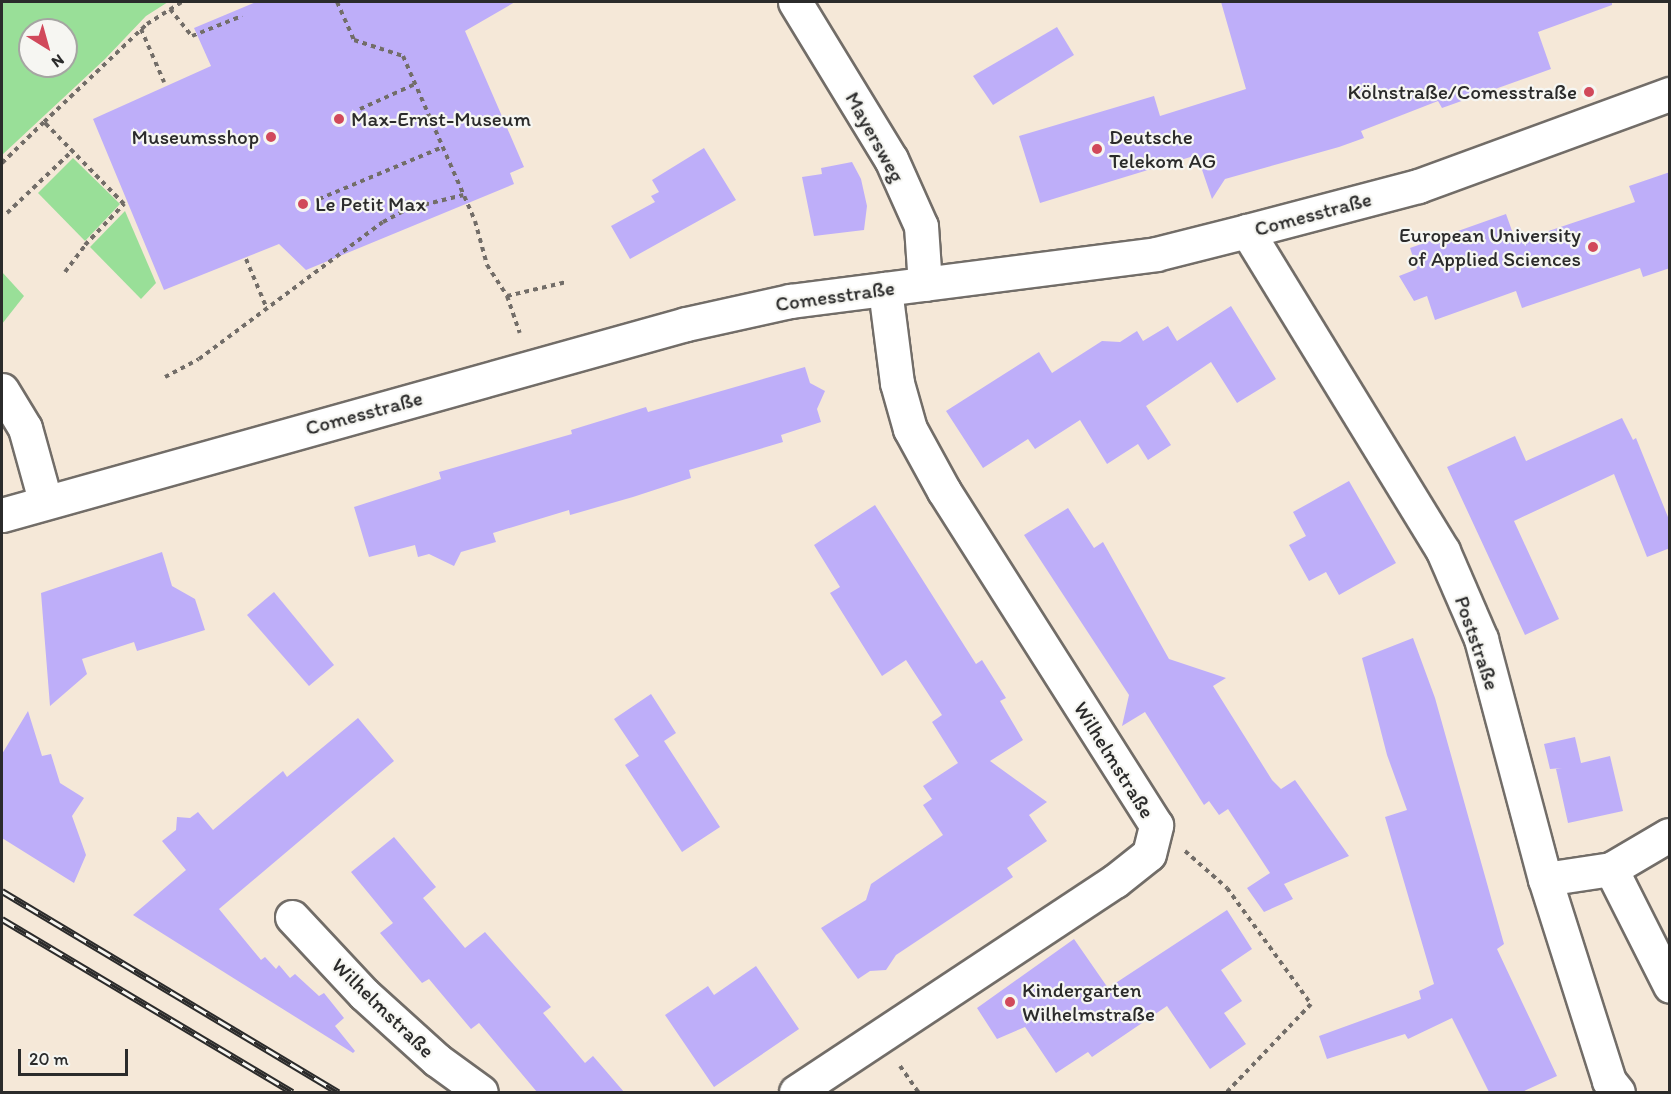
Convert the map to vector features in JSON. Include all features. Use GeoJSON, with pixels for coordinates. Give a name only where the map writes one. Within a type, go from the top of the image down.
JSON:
{"type":"FeatureCollection","features":[{"type":"Feature","properties":{"kind":"street","name":"Mayersweg"},"geometry":{"type":"LineString","coordinates":[[795,2],[891,159],[921,226],[925,284]]}},
{"type":"Feature","properties":{"kind":"street","name":"Comesstraße"},"geometry":{"type":"LineString","coordinates":[[2,515],[45,500],[755,309],[885,289],[1156,254],[1418,186],[1670,94]]}},
{"type":"Feature","properties":{"kind":"street","name":"Poststraße"},"geometry":{"type":"LineString","coordinates":[[1247,231],[1443,552],[1481,639],[1545,879],[1609,1082],[1618,1092]]}},
{"type":"Feature","properties":{"kind":"street","name":"Wilhelmstraße"},"geometry":{"type":"LineString","coordinates":[[796,1092],[1115,881],[1149,854],[1156,825],[944,491],[910,429],[897,383],[885,289]]}},
{"type":"Feature","properties":{"kind":"street"},"geometry":{"type":"LineString","coordinates":[[2,390],[25,428],[45,500]]}},
{"type":"Feature","properties":{"kind":"street"},"geometry":{"type":"LineString","coordinates":[[1545,879],[1611,870],[1669,835]]}},
{"type":"Feature","properties":{"kind":"street"},"geometry":{"type":"LineString","coordinates":[[1611,870],[1670,986]]}},
{"type":"Feature","properties":{"kind":"street","name":"Wilhelmstraße"},"geometry":{"type":"LineString","coordinates":[[292,917],[364,994],[437,1060],[481,1092]]}},
{"type":"Feature","properties":{"kind":"path"},"geometry":{"type":"LineString","coordinates":[[2,163],[141,29],[182,2]]}},
{"type":"Feature","properties":{"kind":"path"},"geometry":{"type":"LineString","coordinates":[[337,2],[354,40],[403,57],[463,195],[487,265],[507,296],[530,368]]}},
{"type":"Feature","properties":{"kind":"path"},"geometry":{"type":"LineString","coordinates":[[170,9],[192,36],[242,16]]}},
{"type":"Feature","properties":{"kind":"path"},"geometry":{"type":"LineString","coordinates":[[141,29],[164,82]]}},
{"type":"Feature","properties":{"kind":"path"},"geometry":{"type":"LineString","coordinates":[[360,108],[415,84]]}},
{"type":"Feature","properties":{"kind":"path"},"geometry":{"type":"LineString","coordinates":[[44,122],[124,204],[85,245],[65,272]]}},
{"type":"Feature","properties":{"kind":"path"},"geometry":{"type":"LineString","coordinates":[[319,199],[443,147]]}},
{"type":"Feature","properties":{"kind":"path"},"geometry":{"type":"LineString","coordinates":[[7,213],[72,151]]}},
{"type":"Feature","properties":{"kind":"path"},"geometry":{"type":"LineString","coordinates":[[165,377],[199,359],[383,222],[407,209],[463,195]]}},
{"type":"Feature","properties":{"kind":"path"},"geometry":{"type":"LineString","coordinates":[[246,259],[267,309]]}},
{"type":"Feature","properties":{"kind":"path"},"geometry":{"type":"LineString","coordinates":[[507,296],[566,282]]}},
{"type":"Feature","properties":{"kind":"path"},"geometry":{"type":"LineString","coordinates":[[1156,825],[1227,888],[1311,1004],[1227,1092]]}},
{"type":"Feature","properties":{"kind":"green space"},"geometry":{"type":"Polygon","coordinates":[[[2,2],[168,2],[146,16],[105,59],[2,155],[2,2]]]}},
{"type":"Feature","properties":{"kind":"green space"},"geometry":{"type":"Polygon","coordinates":[[[73,158],[120,204],[85,241],[38,193],[73,158]]]}},
{"type":"Feature","properties":{"kind":"green space"},"geometry":{"type":"Polygon","coordinates":[[[125,211],[156,283],[141,299],[90,247],[125,211]]]}},
{"type":"Feature","properties":{"kind":"green space"},"geometry":{"type":"Polygon","coordinates":[[[2,272],[24,296],[2,324],[2,272]]]}},
{"type":"Feature","properties":{"kind":"building"},"geometry":{"type":"Polygon","coordinates":[[[256,2],[515,2],[465,31],[524,167],[510,173],[514,184],[306,270],[279,244],[164,290],[93,119],[211,66],[194,28],[256,2]]]}},
{"type":"Feature","properties":{"kind":"building"},"geometry":{"type":"Polygon","coordinates":[[[1221,2],[1612,2],[1612,5],[1538,32],[1551,69],[1442,108],[1438,101],[1361,131],[1364,138],[1339,147],[1225,179],[1212,199],[1197,155],[1040,203],[1019,136],[1154,96],[1160,116],[1246,89],[1221,2]]]}},
{"type":"Feature","properties":{"kind":"building"},"geometry":{"type":"Polygon","coordinates":[[[1057,27],[1074,55],[993,105],[973,76],[1057,27]]]}},
{"type":"Feature","properties":{"kind":"building"},"geometry":{"type":"Polygon","coordinates":[[[704,148],[736,200],[630,259],[611,226],[655,202],[651,196],[659,192],[652,180],[704,148]]]}},
{"type":"Feature","properties":{"kind":"building"},"geometry":{"type":"Polygon","coordinates":[[[852,162],[861,179],[867,206],[864,230],[814,236],[802,177],[822,174],[821,168],[852,162]]]}},
{"type":"Feature","properties":{"kind":"building"},"geometry":{"type":"Polygon","coordinates":[[[1670,172],[1670,268],[1643,277],[1640,268],[1522,308],[1516,291],[1435,320],[1427,296],[1414,301],[1399,276],[1417,269],[1410,248],[1506,214],[1516,242],[1635,202],[1629,186],[1670,172]]]}},
{"type":"Feature","properties":{"kind":"building"},"geometry":{"type":"Polygon","coordinates":[[[1231,306],[1276,379],[1237,403],[1211,362],[1146,406],[1171,445],[1148,460],[1138,444],[1107,464],[1080,420],[1035,449],[1028,439],[983,468],[946,411],[1039,352],[1052,373],[1102,341],[1120,342],[1137,331],[1143,341],[1168,326],[1177,341],[1231,306]]]}},
{"type":"Feature","properties":{"kind":"building"},"geometry":{"type":"Polygon","coordinates":[[[805,367],[810,383],[825,391],[817,409],[821,422],[781,435],[783,442],[689,470],[691,478],[633,497],[570,515],[569,510],[493,533],[496,542],[461,552],[454,566],[429,554],[418,557],[415,545],[369,557],[354,507],[441,479],[439,472],[572,434],[571,430],[646,407],[648,412],[805,367]]]}},
{"type":"Feature","properties":{"kind":"building"},"geometry":{"type":"Polygon","coordinates":[[[1622,418],[1633,440],[1636,438],[1670,522],[1670,548],[1647,557],[1614,474],[1514,521],[1559,619],[1525,635],[1447,467],[1515,436],[1526,461],[1622,418]]]}},
{"type":"Feature","properties":{"kind":"building"},"geometry":{"type":"Polygon","coordinates":[[[1349,481],[1396,563],[1339,595],[1326,572],[1309,581],[1289,545],[1306,536],[1293,512],[1349,481]]]}},
{"type":"Feature","properties":{"kind":"building"},"geometry":{"type":"Polygon","coordinates":[[[875,505],[976,664],[982,660],[1006,698],[1000,701],[1023,740],[990,761],[1047,802],[1029,815],[1047,841],[1007,868],[1013,877],[896,955],[886,970],[870,971],[858,979],[821,928],[866,900],[871,884],[943,835],[923,805],[932,799],[923,786],[958,763],[932,722],[942,715],[906,660],[882,676],[830,593],[840,587],[814,545],[875,505]]]}},
{"type":"Feature","properties":{"kind":"building"},"geometry":{"type":"Polygon","coordinates":[[[1068,508],[1094,548],[1103,542],[1169,659],[1226,678],[1213,686],[1272,780],[1281,789],[1295,780],[1349,856],[1284,884],[1293,899],[1264,912],[1247,888],[1270,873],[1228,809],[1219,815],[1209,801],[1204,805],[1145,712],[1122,726],[1129,695],[1024,535],[1068,508]]]}},
{"type":"Feature","properties":{"kind":"building"},"geometry":{"type":"Polygon","coordinates":[[[162,552],[172,586],[195,599],[205,630],[137,651],[134,642],[82,659],[87,674],[50,706],[41,593],[162,552]]]}},
{"type":"Feature","properties":{"kind":"building"},"geometry":{"type":"Polygon","coordinates":[[[274,592],[334,665],[309,686],[247,615],[274,592]]]}},
{"type":"Feature","properties":{"kind":"building"},"geometry":{"type":"Polygon","coordinates":[[[1413,638],[1435,698],[1504,944],[1497,949],[1557,1076],[1522,1092],[1489,1092],[1452,1018],[1408,1039],[1405,1034],[1327,1059],[1319,1036],[1421,999],[1419,991],[1434,984],[1385,817],[1407,810],[1387,755],[1362,658],[1413,638]]]}},
{"type":"Feature","properties":{"kind":"building"},"geometry":{"type":"Polygon","coordinates":[[[651,694],[676,733],[664,741],[720,827],[682,852],[625,765],[639,756],[614,719],[651,694]]]}},
{"type":"Feature","properties":{"kind":"building"},"geometry":{"type":"Polygon","coordinates":[[[28,711],[42,756],[51,754],[60,783],[84,798],[72,816],[86,855],[74,883],[2,838],[2,754],[28,711]]]}},
{"type":"Feature","properties":{"kind":"building"},"geometry":{"type":"Polygon","coordinates":[[[358,718],[394,761],[219,909],[261,960],[265,957],[276,969],[279,965],[290,978],[295,974],[319,996],[324,993],[344,1018],[335,1026],[355,1051],[353,1053],[133,915],[186,870],[162,841],[176,830],[177,817],[190,818],[198,812],[213,830],[283,771],[287,777],[358,718]]]}},
{"type":"Feature","properties":{"kind":"building"},"geometry":{"type":"Polygon","coordinates":[[[1575,737],[1581,763],[1610,756],[1623,811],[1568,823],[1556,769],[1562,768],[1550,769],[1544,744],[1575,737]]]}},
{"type":"Feature","properties":{"kind":"building"},"geometry":{"type":"Polygon","coordinates":[[[394,837],[436,887],[423,898],[465,948],[485,932],[551,1007],[543,1013],[585,1063],[593,1056],[624,1092],[537,1092],[479,1023],[471,1029],[429,979],[422,983],[380,933],[393,923],[351,872],[394,837]]]}},
{"type":"Feature","properties":{"kind":"building"},"geometry":{"type":"Polygon","coordinates":[[[1227,910],[1252,949],[1221,970],[1242,1001],[1224,1013],[1246,1044],[1210,1069],[1167,1006],[1092,1057],[1088,1052],[1056,1073],[1025,1027],[997,1039],[977,1008],[1074,939],[1108,988],[1227,910]]]}},
{"type":"Feature","properties":{"kind":"building"},"geometry":{"type":"Polygon","coordinates":[[[756,966],[799,1029],[714,1087],[665,1015],[708,986],[714,995],[756,966]]]}},
{"type":"Feature","properties":{"kind":"railway"},"geometry":{"type":"LineString","coordinates":[[2,891],[338,1092]]}},
{"type":"Feature","properties":{"kind":"railway"},"geometry":{"type":"LineString","coordinates":[[2,919],[292,1092]]}},
{"type":"Feature","properties":{"kind":"place","name":"Kölnstraße/Comesstraße"},"geometry":{"type":"Point","coordinates":[1589,92]}},
{"type":"Feature","properties":{"kind":"place","name":"Max-Ernst-Museum"},"geometry":{"type":"Point","coordinates":[339,119]}},
{"type":"Feature","properties":{"kind":"place","name":"Museumsshop"},"geometry":{"type":"Point","coordinates":[271,137]}},
{"type":"Feature","properties":{"kind":"place","name":"Deutsche Telekom AG"},"geometry":{"type":"Point","coordinates":[1097,149]}},
{"type":"Feature","properties":{"kind":"place","name":"Le Petit Max"},"geometry":{"type":"Point","coordinates":[303,204]}},
{"type":"Feature","properties":{"kind":"place","name":"European University of Applied Sciences"},"geometry":{"type":"Point","coordinates":[1593,247]}},
{"type":"Feature","properties":{"kind":"place","name":"Kindergarten Wilhelmstraße"},"geometry":{"type":"Point","coordinates":[1010,1002]}}]}
